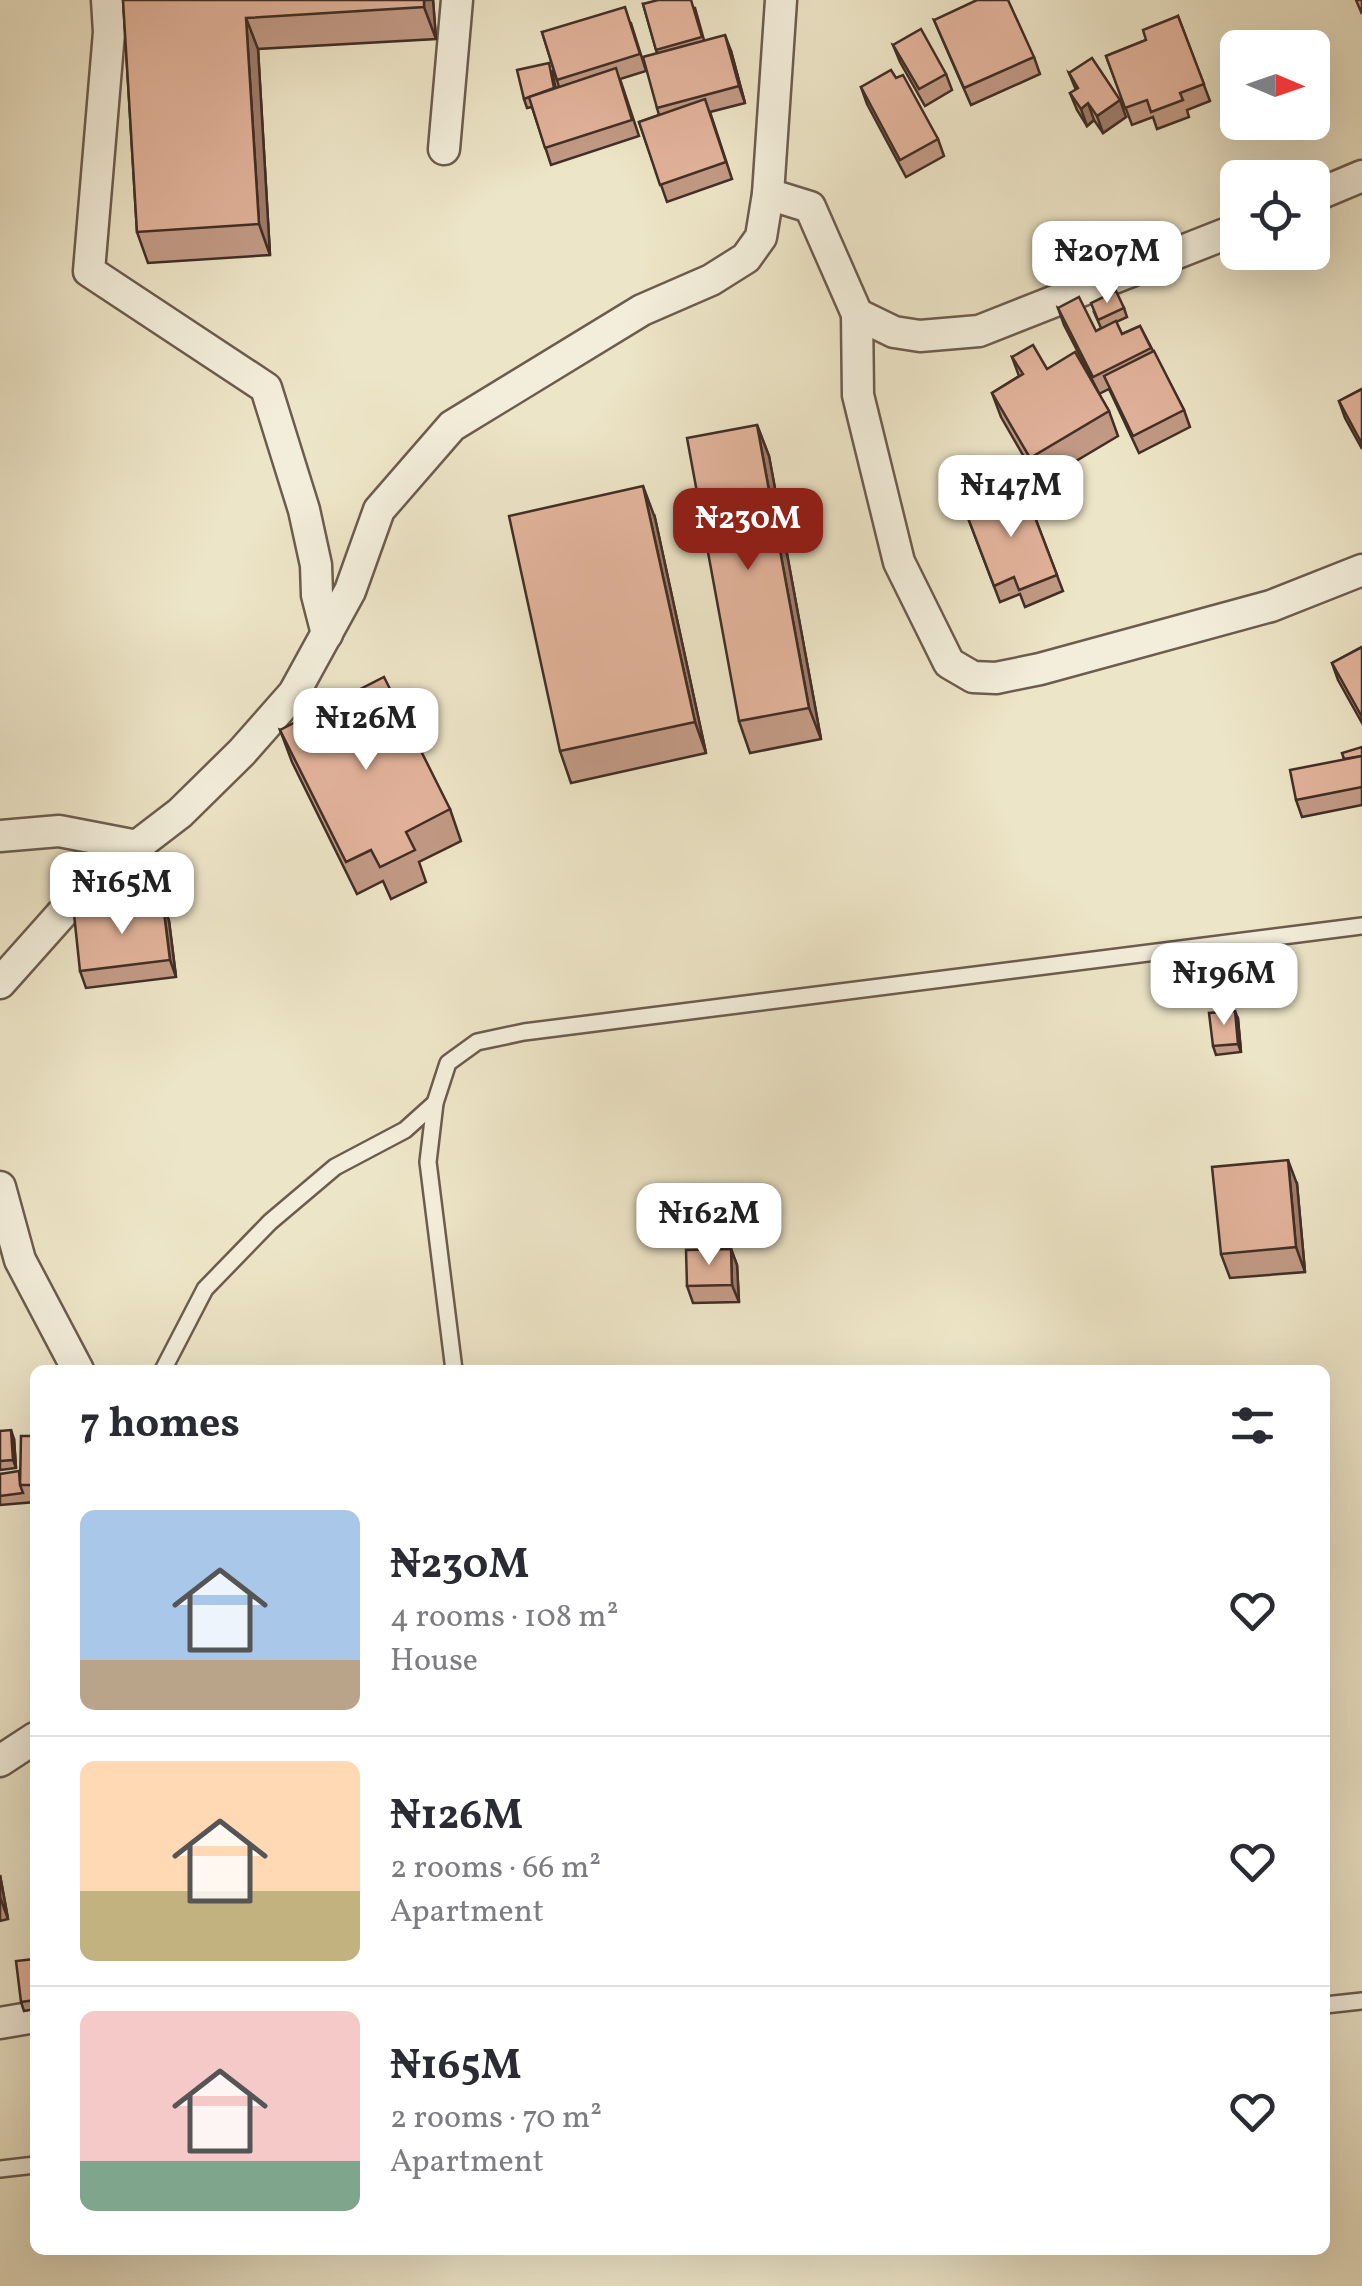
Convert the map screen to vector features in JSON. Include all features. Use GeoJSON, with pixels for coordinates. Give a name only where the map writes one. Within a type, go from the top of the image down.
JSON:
{"type":"FeatureCollection","features":[{"type":"Feature","properties":{"kind":"street"},"geometry":{"type":"LineString","coordinates":[[107,0],[109,32],[90,271],[266,388],[304,510],[316,565],[316,595],[327,634]]}},
{"type":"Feature","properties":{"kind":"street"},"geometry":{"type":"LineString","coordinates":[[444,149],[457,0]]}},
{"type":"Feature","properties":{"kind":"street"},"geometry":{"type":"LineString","coordinates":[[0,983],[90,882],[180,813],[294,694],[350,591],[379,510],[452,426],[642,310],[711,280],[746,258],[761,237],[768,194],[782,0]]}},
{"type":"Feature","properties":{"kind":"street"},"geometry":{"type":"LineString","coordinates":[[1330,189],[1362,176]]}},
{"type":"Feature","properties":{"kind":"street"},"geometry":{"type":"LineString","coordinates":[[768,194],[810,207],[857,314],[858,395],[899,562],[949,663],[974,677],[996,678],[1040,669],[1271,606],[1362,570]]}},
{"type":"Feature","properties":{"kind":"street"},"geometry":{"type":"LineString","coordinates":[[857,314],[894,332],[920,336],[979,330],[1220,236]]}},
{"type":"Feature","properties":{"kind":"street"},"geometry":{"type":"LineString","coordinates":[[0,836],[59,831],[137,846]]}},
{"type":"Feature","properties":{"kind":"street"},"geometry":{"type":"LineString","coordinates":[[0,1187],[20,1260],[75,1365]]}},
{"type":"Feature","properties":{"kind":"street"},"geometry":{"type":"LineString","coordinates":[[0,1762],[30,1741]]}},
{"type":"Feature","properties":{"kind":"street"},"geometry":{"type":"LineString","coordinates":[[0,2023],[30,2018]]}},
{"type":"Feature","properties":{"kind":"lane"},"geometry":{"type":"LineString","coordinates":[[453,1365],[428,1162],[435,1103],[448,1064],[476,1042],[524,1032],[1362,926]]}},
{"type":"Feature","properties":{"kind":"lane"},"geometry":{"type":"LineString","coordinates":[[166,1365],[206,1289],[270,1222],[334,1168],[405,1130],[435,1103]]}},
{"type":"Feature","properties":{"kind":"lane"},"geometry":{"type":"LineString","coordinates":[[1330,2005],[1362,2001]]}},
{"type":"Feature","properties":{"kind":"lane"},"geometry":{"type":"LineString","coordinates":[[0,2170],[30,2166]]}},
{"type":"Feature","properties":{"kind":"building"},"geometry":{"type":"Polygon","coordinates":[[[123,0],[424,0],[424,7],[246,18],[259,224],[137,232],[123,0]]]}},
{"type":"Feature","properties":{"kind":"building"},"geometry":{"type":"Polygon","coordinates":[[[691,0],[702,37],[656,50],[643,4],[691,0]]]}},
{"type":"Feature","properties":{"kind":"building"},"geometry":{"type":"Polygon","coordinates":[[[977,0],[1008,0],[1034,57],[964,88],[934,20],[977,0]]]}},
{"type":"Feature","properties":{"kind":"building"},"geometry":{"type":"Polygon","coordinates":[[[625,7],[640,54],[557,80],[542,32],[625,7]]]}},
{"type":"Feature","properties":{"kind":"building"},"geometry":{"type":"Polygon","coordinates":[[[1178,16],[1204,84],[1180,93],[1183,100],[1151,112],[1147,100],[1125,108],[1106,56],[1146,40],[1143,30],[1178,16]]]}},
{"type":"Feature","properties":{"kind":"building"},"geometry":{"type":"Polygon","coordinates":[[[921,29],[946,74],[919,89],[893,45],[921,29]]]}},
{"type":"Feature","properties":{"kind":"building"},"geometry":{"type":"Polygon","coordinates":[[[725,35],[739,86],[657,108],[643,57],[725,35]]]}},
{"type":"Feature","properties":{"kind":"building"},"geometry":{"type":"Polygon","coordinates":[[[1092,58],[1120,100],[1097,116],[1088,103],[1081,109],[1070,93],[1078,88],[1069,73],[1092,58]]]}},
{"type":"Feature","properties":{"kind":"building"},"geometry":{"type":"Polygon","coordinates":[[[549,63],[554,88],[524,99],[517,70],[549,63]]]}},
{"type":"Feature","properties":{"kind":"building"},"geometry":{"type":"Polygon","coordinates":[[[616,68],[632,120],[545,148],[529,97],[616,68]]]}},
{"type":"Feature","properties":{"kind":"building"},"geometry":{"type":"Polygon","coordinates":[[[891,70],[896,78],[903,75],[938,139],[900,160],[861,87],[891,70]]]}},
{"type":"Feature","properties":{"kind":"building"},"geometry":{"type":"Polygon","coordinates":[[[705,99],[726,162],[660,185],[639,122],[705,99]]]}},
{"type":"Feature","properties":{"kind":"building"},"geometry":{"type":"Polygon","coordinates":[[[1116,291],[1124,308],[1098,320],[1091,303],[1116,291]]]}},
{"type":"Feature","properties":{"kind":"building"},"geometry":{"type":"Polygon","coordinates":[[[1079,297],[1096,331],[1116,321],[1122,334],[1140,326],[1151,348],[1093,377],[1058,308],[1079,297]]]}},
{"type":"Feature","properties":{"kind":"building"},"geometry":{"type":"Polygon","coordinates":[[[1033,345],[1047,369],[1075,352],[1109,411],[1030,458],[992,393],[1023,374],[1012,357],[1033,345]]]}},
{"type":"Feature","properties":{"kind":"building"},"geometry":{"type":"Polygon","coordinates":[[[1154,351],[1184,410],[1133,436],[1104,376],[1154,351]]]}},
{"type":"Feature","properties":{"kind":"building"},"geometry":{"type":"Polygon","coordinates":[[[1362,389],[1362,444],[1339,401],[1362,389]]]}},
{"type":"Feature","properties":{"kind":"building"},"geometry":{"type":"Polygon","coordinates":[[[757,425],[809,708],[739,721],[687,438],[757,425]]]}},
{"type":"Feature","properties":{"kind":"building"},"geometry":{"type":"Polygon","coordinates":[[[643,486],[695,722],[560,751],[509,516],[643,486]]]}},
{"type":"Feature","properties":{"kind":"building"},"geometry":{"type":"Polygon","coordinates":[[[1023,486],[1057,575],[1019,590],[1014,577],[994,586],[965,510],[1023,486]]]}},
{"type":"Feature","properties":{"kind":"building"},"geometry":{"type":"Polygon","coordinates":[[[1362,647],[1362,717],[1332,663],[1362,647]]]}},
{"type":"Feature","properties":{"kind":"building"},"geometry":{"type":"Polygon","coordinates":[[[384,677],[450,809],[406,832],[415,850],[380,867],[371,850],[346,862],[280,730],[384,677]]]}},
{"type":"Feature","properties":{"kind":"building"},"geometry":{"type":"Polygon","coordinates":[[[1362,747],[1362,756],[1344,759],[1342,753],[1362,747]]]}},
{"type":"Feature","properties":{"kind":"building"},"geometry":{"type":"Polygon","coordinates":[[[1362,756],[1362,787],[1296,800],[1290,770],[1362,756]]]}},
{"type":"Feature","properties":{"kind":"building"},"geometry":{"type":"Polygon","coordinates":[[[163,904],[170,960],[80,971],[74,914],[163,904]]]}},
{"type":"Feature","properties":{"kind":"building"},"geometry":{"type":"Polygon","coordinates":[[[1235,1011],[1238,1044],[1213,1046],[1209,1013],[1235,1011]]]}},
{"type":"Feature","properties":{"kind":"building"},"geometry":{"type":"Polygon","coordinates":[[[1288,1160],[1296,1247],[1221,1254],[1212,1167],[1288,1160]]]}},
{"type":"Feature","properties":{"kind":"building"},"geometry":{"type":"Polygon","coordinates":[[[731,1249],[732,1285],[687,1286],[686,1250],[731,1249]]]}},
{"type":"Feature","properties":{"kind":"building"},"geometry":{"type":"Polygon","coordinates":[[[11,1430],[13,1460],[0,1461],[0,1431],[11,1430]]]}},
{"type":"Feature","properties":{"kind":"building"},"geometry":{"type":"Polygon","coordinates":[[[21,1436],[30,1436],[30,1485],[20,1485],[21,1436]]]}},
{"type":"Feature","properties":{"kind":"building"},"geometry":{"type":"Polygon","coordinates":[[[19,1471],[23,1493],[0,1496],[0,1474],[19,1471]]]}},
{"type":"Feature","properties":{"kind":"building"},"geometry":{"type":"Polygon","coordinates":[[[30,1960],[30,2001],[21,2002],[16,1961],[30,1960]]]}}]}
